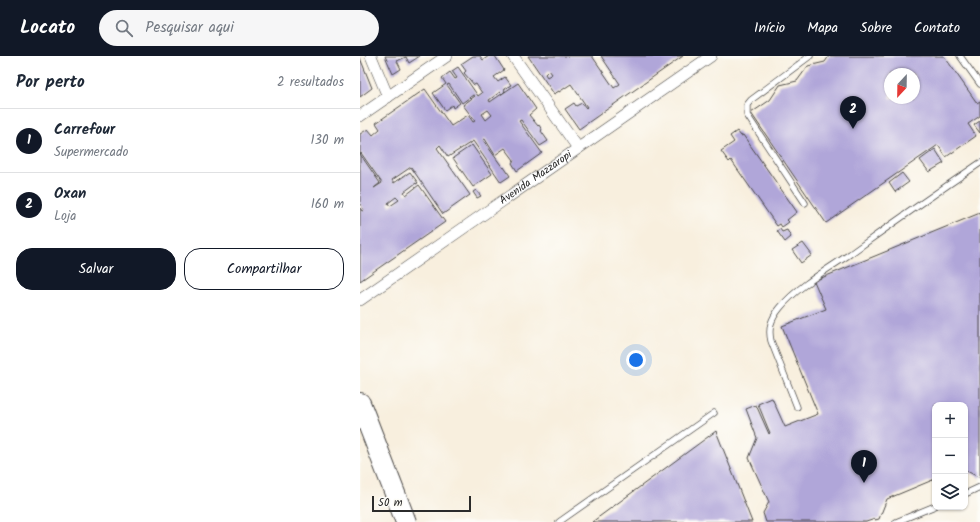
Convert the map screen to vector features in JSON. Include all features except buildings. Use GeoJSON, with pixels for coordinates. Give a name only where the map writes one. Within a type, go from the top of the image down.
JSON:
{"type":"FeatureCollection","features":[{"type":"Feature","properties":{"kind":"highway"},"geometry":{"type":"LineString","coordinates":[[360,403],[406,522]]}},
{"type":"Feature","properties":{"kind":"street"},"geometry":{"type":"LineString","coordinates":[[371,56],[388,97]]}},
{"type":"Feature","properties":{"kind":"street"},"geometry":{"type":"LineString","coordinates":[[360,116],[447,56]]}},
{"type":"Feature","properties":{"kind":"street"},"geometry":{"type":"LineString","coordinates":[[513,56],[578,148]]}},
{"type":"Feature","properties":{"kind":"street","name":"Avenida Mazzaropi"},"geometry":{"type":"LineString","coordinates":[[360,300],[711,56]]}},
{"type":"Feature","properties":{"kind":"lane"},"geometry":{"type":"LineString","coordinates":[[805,203],[747,116],[746,109],[751,100],[810,56]]}},
{"type":"Feature","properties":{"kind":"lane"},"geometry":{"type":"LineString","coordinates":[[960,56],[980,84]]}},
{"type":"Feature","properties":{"kind":"lane"},"geometry":{"type":"LineString","coordinates":[[797,407],[770,342],[768,331],[772,320],[780,308],[793,295],[823,272],[980,163]]}},
{"type":"Feature","properties":{"kind":"lane"},"geometry":{"type":"LineString","coordinates":[[559,522],[714,413]]}},
{"type":"Feature","properties":{"kind":"lane"},"geometry":{"type":"LineString","coordinates":[[968,493],[980,488]]}},
{"type":"Feature","properties":{"kind":"lane"},"geometry":{"type":"LineString","coordinates":[[896,522],[932,507]]}},
{"type":"Feature","properties":{"kind":"place","name":"Oxan"},"geometry":{"type":"Point","coordinates":[853,129]}},
{"type":"Feature","properties":{"kind":"place","name":"Carrefour"},"geometry":{"type":"Point","coordinates":[864,483]}}]}
